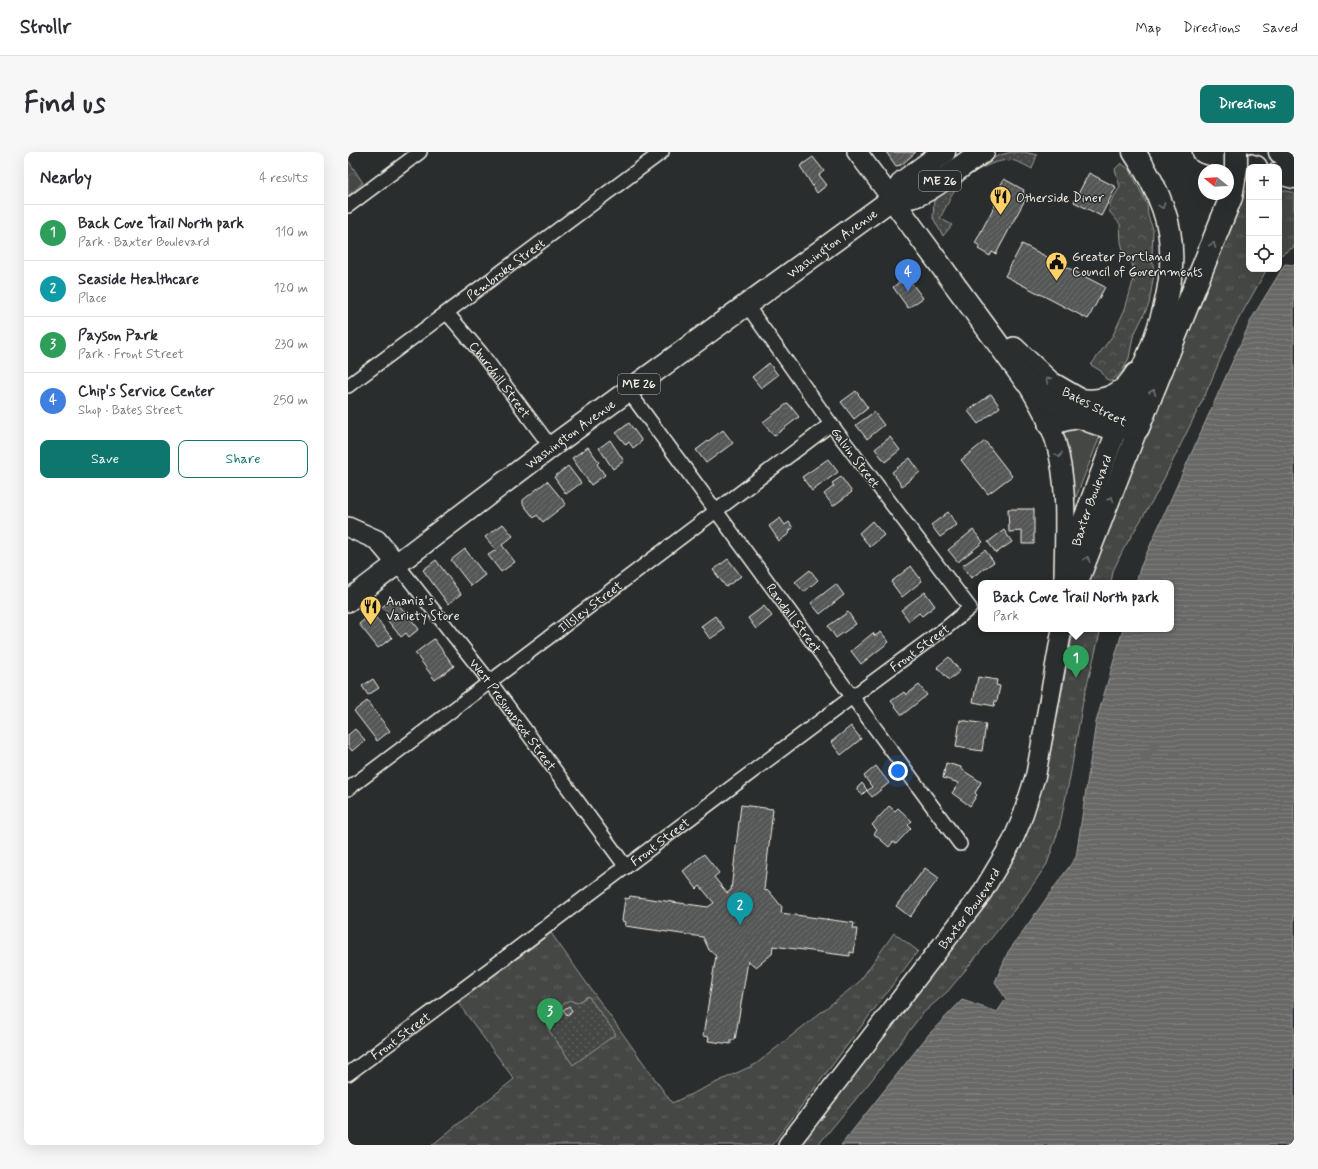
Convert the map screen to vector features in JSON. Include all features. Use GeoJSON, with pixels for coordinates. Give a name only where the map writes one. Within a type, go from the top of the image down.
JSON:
{"type":"FeatureCollection","features":[{"type":"Feature","properties":{"kind":"highway","name":"ME 26"},"geometry":{"type":"LineString","coordinates":[[892,199],[903,182],[944,152]]}},
{"type":"Feature","properties":{"kind":"highway","name":"ME 26"},"geometry":{"type":"LineString","coordinates":[[892,199],[914,196],[936,184],[966,161],[983,152]]}},
{"type":"Feature","properties":{"kind":"highway"},"geometry":{"type":"LineString","coordinates":[[1126,425],[1160,325],[1168,291],[1171,257],[1170,233],[1164,210],[1146,171],[1134,152]]}},
{"type":"Feature","properties":{"kind":"highway"},"geometry":{"type":"LineString","coordinates":[[1204,152],[1246,164]]}},
{"type":"Feature","properties":{"kind":"highway"},"geometry":{"type":"LineString","coordinates":[[1126,425],[1231,197],[1236,168],[1236,152]]}},
{"type":"Feature","properties":{"kind":"highway"},"geometry":{"type":"LineString","coordinates":[[1280,152],[1294,158]]}},
{"type":"Feature","properties":{"kind":"highway"},"geometry":{"type":"LineString","coordinates":[[1282,174],[1294,177]]}},
{"type":"Feature","properties":{"kind":"highway"},"geometry":{"type":"LineString","coordinates":[[1082,409],[1095,402],[1109,398],[1123,390],[1133,379],[1151,349]]}},
{"type":"Feature","properties":{"kind":"main road","name":"Bates Street"},"geometry":{"type":"LineString","coordinates":[[892,199],[1026,382],[1044,396],[1082,409]]}},
{"type":"Feature","properties":{"kind":"main road","name":"Washington Avenue"},"geometry":{"type":"LineString","coordinates":[[348,601],[551,447],[629,392],[746,304],[892,199]]}},
{"type":"Feature","properties":{"kind":"main road","name":"Bates Street"},"geometry":{"type":"LineString","coordinates":[[964,296],[1039,373],[1065,392],[1082,409],[1107,427],[1126,425]]}},
{"type":"Feature","properties":{"kind":"main road"},"geometry":{"type":"LineString","coordinates":[[1049,425],[1065,420],[1082,409]]}},
{"type":"Feature","properties":{"kind":"street"},"geometry":{"type":"LineString","coordinates":[[348,206],[420,152]]}},
{"type":"Feature","properties":{"kind":"street","name":"Pembroke Street"},"geometry":{"type":"LineString","coordinates":[[348,386],[662,152]]}},
{"type":"Feature","properties":{"kind":"street"},"geometry":{"type":"LineString","coordinates":[[858,152],[892,199]]}},
{"type":"Feature","properties":{"kind":"street","name":"Galvin Street"},"geometry":{"type":"LineString","coordinates":[[746,304],[832,424],[970,608]]}},
{"type":"Feature","properties":{"kind":"street","name":"Churchill Street"},"geometry":{"type":"LineString","coordinates":[[447,313],[481,353],[551,447]]}},
{"type":"Feature","properties":{"kind":"street","name":"Bates Street"},"geometry":{"type":"LineString","coordinates":[[1026,382],[1040,404],[1049,425],[1060,461],[1064,486],[1065,580]]}},
{"type":"Feature","properties":{"kind":"street","name":"Randall Street"},"geometry":{"type":"LineString","coordinates":[[629,392],[718,511],[960,844]]}},
{"type":"Feature","properties":{"kind":"street","name":"Illsley Street"},"geometry":{"type":"LineString","coordinates":[[348,789],[832,424]]}},
{"type":"Feature","properties":{"kind":"street","name":"Baxter Boulevard"},"geometry":{"type":"LineString","coordinates":[[1066,580],[1080,528],[1126,425]]}},
{"type":"Feature","properties":{"kind":"street","name":"Baxter Boulevard"},"geometry":{"type":"LineString","coordinates":[[1079,580],[1126,425]]}},
{"type":"Feature","properties":{"kind":"street"},"geometry":{"type":"LineString","coordinates":[[348,527],[377,540],[397,564]]}},
{"type":"Feature","properties":{"kind":"street","name":"West Presumpscot Street"},"geometry":{"type":"LineString","coordinates":[[397,564],[490,682],[626,867]]}},
{"type":"Feature","properties":{"kind":"street","name":"Front Street"},"geometry":{"type":"LineString","coordinates":[[348,1074],[947,627],[970,608]]}},
{"type":"Feature","properties":{"kind":"street","name":"Baxter Boulevard"},"geometry":{"type":"LineString","coordinates":[[788,1145],[980,896],[1012,842],[1021,821],[1036,774],[1061,632]]}},
{"type":"Feature","properties":{"kind":"green space"},"geometry":{"type":"Polygon","coordinates":[[[1012,152],[1024,152],[1037,155],[1032,169],[1015,161],[1001,161],[986,166],[966,178],[955,191],[940,218],[952,225],[943,236],[933,218],[934,200],[970,171],[990,159],[1012,152]]]}},
{"type":"Feature","properties":{"kind":"green space"},"geometry":{"type":"Polygon","coordinates":[[[348,160],[363,183],[348,196],[348,160]]]}},
{"type":"Feature","properties":{"kind":"green space"},"geometry":{"type":"Polygon","coordinates":[[[1121,163],[1130,170],[1147,204],[1148,216],[1153,229],[1152,256],[1154,274],[1149,304],[1133,337],[1129,358],[1122,372],[1111,381],[1106,379],[1101,371],[1091,365],[1113,335],[1125,309],[1134,272],[1131,259],[1123,250],[1120,224],[1109,211],[1110,203],[1120,187],[1115,169],[1121,163]]]}},
{"type":"Feature","properties":{"kind":"green space"},"geometry":{"type":"Polygon","coordinates":[[[1241,178],[1246,180],[1246,272],[1265,272],[1233,329],[1206,393],[1157,493],[1123,550],[1113,571],[1112,580],[1086,580],[1233,200],[1234,200],[1241,178]]]}},
{"type":"Feature","properties":{"kind":"green space"},"geometry":{"type":"Polygon","coordinates":[[[1282,190],[1294,193],[1294,247],[1282,254],[1282,190]]]}},
{"type":"Feature","properties":{"kind":"green space"},"geometry":{"type":"Polygon","coordinates":[[[1064,422],[1100,434],[1067,520],[1053,426],[1064,422]]]}},
{"type":"Feature","properties":{"kind":"green space"},"geometry":{"type":"Polygon","coordinates":[[[1073,632],[1100,632],[1083,701],[1070,777],[1059,829],[1047,864],[1023,899],[972,962],[948,991],[922,1014],[870,1082],[818,1145],[798,1145],[840,1094],[991,896],[1004,876],[1026,833],[1042,788],[1073,632]]]}},
{"type":"Feature","properties":{"kind":"green space"},"geometry":{"type":"Polygon","coordinates":[[[551,933],[672,1103],[756,1064],[859,982],[894,933],[918,951],[772,1145],[432,1145],[514,1079],[458,1003],[551,933]]]}},
{"type":"Feature","properties":{"kind":"green space"},"geometry":{"type":"Polygon","coordinates":[[[588,996],[616,1034],[573,1065],[548,1029],[549,1016],[569,1000],[577,1003],[588,996]]]}},
{"type":"Feature","properties":{"kind":"shaded area"},"geometry":{"type":"Polygon","coordinates":[[[1285,264],[1294,265],[1294,1145],[841,1145],[929,1034],[962,1000],[997,1012],[1006,999],[995,982],[1008,952],[1076,857],[1096,722],[1122,632],[1174,632],[1174,580],[1137,580],[1140,568],[1252,318],[1280,272],[1282,272],[1285,264]]]}},
{"type":"Feature","properties":{"kind":"building"},"geometry":{"type":"Polygon","coordinates":[[[886,152],[916,152],[901,165],[896,166],[886,152]]]}},
{"type":"Feature","properties":{"kind":"building"},"geometry":{"type":"Polygon","coordinates":[[[813,157],[824,171],[819,175],[827,185],[817,193],[800,166],[813,157]]]}},
{"type":"Feature","properties":{"kind":"building"},"geometry":{"type":"Polygon","coordinates":[[[1089,173],[1116,187],[1101,216],[1074,202],[1089,173]]]}},
{"type":"Feature","properties":{"kind":"building"},"geometry":{"type":"Polygon","coordinates":[[[1004,179],[1024,190],[1023,193],[1027,196],[996,254],[992,252],[990,256],[978,249],[980,246],[975,243],[997,201],[995,196],[1004,179]]]}},
{"type":"Feature","properties":{"kind":"building"},"geometry":{"type":"Polygon","coordinates":[[[1022,244],[1105,287],[1088,319],[1005,276],[1022,244]]]}},
{"type":"Feature","properties":{"kind":"building"},"geometry":{"type":"Polygon","coordinates":[[[907,277],[923,298],[908,308],[893,287],[907,277]]]}},
{"type":"Feature","properties":{"kind":"building"},"geometry":{"type":"Polygon","coordinates":[[[769,363],[778,375],[761,388],[752,377],[769,363]]]}},
{"type":"Feature","properties":{"kind":"building"},"geometry":{"type":"Polygon","coordinates":[[[856,391],[868,408],[854,419],[841,402],[856,391]]]}},
{"type":"Feature","properties":{"kind":"building"},"geometry":{"type":"Polygon","coordinates":[[[991,394],[1000,407],[978,424],[968,411],[991,394]]]}},
{"type":"Feature","properties":{"kind":"building"},"geometry":{"type":"Polygon","coordinates":[[[788,403],[799,417],[774,436],[763,422],[788,403]]]}},
{"type":"Feature","properties":{"kind":"building"},"geometry":{"type":"Polygon","coordinates":[[[874,412],[884,425],[867,439],[856,425],[874,412]]]}},
{"type":"Feature","properties":{"kind":"building"},"geometry":{"type":"Polygon","coordinates":[[[629,423],[642,441],[633,448],[629,442],[626,445],[616,433],[629,423]]]}},
{"type":"Feature","properties":{"kind":"building"},"geometry":{"type":"Polygon","coordinates":[[[723,430],[733,443],[706,463],[696,450],[723,430]]]}},
{"type":"Feature","properties":{"kind":"building"},"geometry":{"type":"Polygon","coordinates":[[[890,437],[900,450],[885,462],[875,449],[890,437]]]}},
{"type":"Feature","properties":{"kind":"building"},"geometry":{"type":"Polygon","coordinates":[[[610,440],[624,461],[613,469],[599,448],[610,440]]]}},
{"type":"Feature","properties":{"kind":"building"},"geometry":{"type":"Polygon","coordinates":[[[985,441],[1012,476],[988,494],[961,460],[985,441]]]}},
{"type":"Feature","properties":{"kind":"building"},"geometry":{"type":"Polygon","coordinates":[[[588,447],[599,462],[597,464],[605,475],[591,485],[572,458],[588,447]]]}},
{"type":"Feature","properties":{"kind":"building"},"geometry":{"type":"Polygon","coordinates":[[[910,458],[920,472],[902,486],[892,472],[910,458]]]}},
{"type":"Feature","properties":{"kind":"building"},"geometry":{"type":"Polygon","coordinates":[[[828,459],[838,472],[812,491],[802,477],[828,459]]]}},
{"type":"Feature","properties":{"kind":"building"},"geometry":{"type":"Polygon","coordinates":[[[568,466],[581,483],[566,494],[554,477],[568,466]]]}},
{"type":"Feature","properties":{"kind":"building"},"geometry":{"type":"Polygon","coordinates":[[[841,477],[852,492],[833,506],[824,494],[834,486],[832,483],[841,477]]]}},
{"type":"Feature","properties":{"kind":"building"},"geometry":{"type":"Polygon","coordinates":[[[547,481],[566,504],[543,522],[537,515],[534,518],[523,504],[523,500],[547,481]]]}},
{"type":"Feature","properties":{"kind":"building"},"geometry":{"type":"Polygon","coordinates":[[[1008,509],[1034,509],[1034,544],[1022,544],[1022,531],[1009,532],[1008,509]]]}},
{"type":"Feature","properties":{"kind":"building"},"geometry":{"type":"Polygon","coordinates":[[[948,512],[957,525],[940,537],[931,525],[948,512]]]}},
{"type":"Feature","properties":{"kind":"building"},"geometry":{"type":"Polygon","coordinates":[[[780,518],[785,525],[789,522],[793,528],[789,531],[790,533],[779,541],[769,526],[780,518]]]}},
{"type":"Feature","properties":{"kind":"building"},"geometry":{"type":"Polygon","coordinates":[[[872,521],[884,535],[870,547],[859,533],[872,521]]]}},
{"type":"Feature","properties":{"kind":"building"},"geometry":{"type":"Polygon","coordinates":[[[503,524],[513,536],[502,545],[515,562],[501,572],[488,555],[496,550],[485,537],[503,524]]]}},
{"type":"Feature","properties":{"kind":"building"},"geometry":{"type":"Polygon","coordinates":[[[973,530],[983,542],[958,562],[948,550],[973,530]]]}},
{"type":"Feature","properties":{"kind":"building"},"geometry":{"type":"Polygon","coordinates":[[[1004,530],[1012,542],[996,553],[988,542],[1004,530]]]}},
{"type":"Feature","properties":{"kind":"building"},"geometry":{"type":"Polygon","coordinates":[[[465,549],[485,575],[471,586],[451,560],[465,549]]]}},
{"type":"Feature","properties":{"kind":"building"},"geometry":{"type":"Polygon","coordinates":[[[985,550],[994,562],[971,578],[962,566],[985,550]]]}},
{"type":"Feature","properties":{"kind":"building"},"geometry":{"type":"Polygon","coordinates":[[[728,559],[741,576],[726,587],[713,570],[728,559]]]}},
{"type":"Feature","properties":{"kind":"building"},"geometry":{"type":"Polygon","coordinates":[[[436,560],[461,594],[448,604],[423,570],[436,560]]]}},
{"type":"Feature","properties":{"kind":"building"},"geometry":{"type":"Polygon","coordinates":[[[911,566],[922,581],[902,597],[891,582],[911,566]]]}},
{"type":"Feature","properties":{"kind":"building"},"geometry":{"type":"Polygon","coordinates":[[[810,570],[818,580],[804,592],[795,582],[810,570]]]}},
{"type":"Feature","properties":{"kind":"building"},"geometry":{"type":"Polygon","coordinates":[[[836,584],[844,595],[820,614],[811,603],[836,584]]]}},
{"type":"Feature","properties":{"kind":"building"},"geometry":{"type":"Polygon","coordinates":[[[925,592],[935,606],[922,616],[919,613],[909,621],[901,610],[925,592]]]}},
{"type":"Feature","properties":{"kind":"building"},"geometry":{"type":"Polygon","coordinates":[[[393,598],[419,629],[409,637],[406,633],[401,637],[388,621],[391,618],[382,607],[393,598]]]}},
{"type":"Feature","properties":{"kind":"building"},"geometry":{"type":"Polygon","coordinates":[[[764,606],[772,616],[756,629],[748,618],[764,606]]]}},
{"type":"Feature","properties":{"kind":"building"},"geometry":{"type":"Polygon","coordinates":[[[848,612],[856,624],[836,638],[828,626],[848,612]]]}},
{"type":"Feature","properties":{"kind":"building"},"geometry":{"type":"Polygon","coordinates":[[[372,613],[392,638],[378,648],[359,624],[372,613]]]}},
{"type":"Feature","properties":{"kind":"building"},"geometry":{"type":"Polygon","coordinates":[[[715,616],[725,629],[710,639],[701,626],[715,616]]]}},
{"type":"Feature","properties":{"kind":"building"},"geometry":{"type":"Polygon","coordinates":[[[881,632],[889,642],[861,664],[851,651],[873,633],[875,636],[881,632]]]}},
{"type":"Feature","properties":{"kind":"building"},"geometry":{"type":"Polygon","coordinates":[[[434,639],[454,666],[435,680],[415,653],[434,639]]]}},
{"type":"Feature","properties":{"kind":"building"},"geometry":{"type":"Polygon","coordinates":[[[949,657],[960,671],[949,680],[937,667],[949,657]]]}},
{"type":"Feature","properties":{"kind":"building"},"geometry":{"type":"Polygon","coordinates":[[[978,677],[997,680],[996,685],[1000,686],[997,701],[995,701],[994,706],[973,702],[978,677]]]}},
{"type":"Feature","properties":{"kind":"building"},"geometry":{"type":"Polygon","coordinates":[[[373,679],[379,688],[368,695],[362,686],[373,679]]]}},
{"type":"Feature","properties":{"kind":"building"},"geometry":{"type":"Polygon","coordinates":[[[919,685],[927,695],[902,715],[891,701],[904,692],[906,695],[919,685]]]}},
{"type":"Feature","properties":{"kind":"building"},"geometry":{"type":"Polygon","coordinates":[[[367,701],[390,731],[377,741],[354,711],[367,701]]]}},
{"type":"Feature","properties":{"kind":"building"},"geometry":{"type":"Polygon","coordinates":[[[960,720],[986,724],[982,751],[956,747],[960,720]]]}},
{"type":"Feature","properties":{"kind":"building"},"geometry":{"type":"Polygon","coordinates":[[[851,726],[861,739],[841,755],[831,742],[851,726]]]}},
{"type":"Feature","properties":{"kind":"building"},"geometry":{"type":"Polygon","coordinates":[[[355,729],[365,740],[352,751],[348,746],[348,735],[355,729]]]}},
{"type":"Feature","properties":{"kind":"building"},"geometry":{"type":"Polygon","coordinates":[[[946,763],[961,767],[961,769],[981,782],[975,793],[977,795],[970,806],[952,793],[959,783],[943,778],[946,763]]]}},
{"type":"Feature","properties":{"kind":"building"},"geometry":{"type":"Polygon","coordinates":[[[876,766],[889,783],[872,797],[867,791],[872,787],[864,776],[876,766]]]}},
{"type":"Feature","properties":{"kind":"building"},"geometry":{"type":"Polygon","coordinates":[[[862,783],[867,790],[862,795],[857,788],[862,783]]]}},
{"type":"Feature","properties":{"kind":"building"},"geometry":{"type":"Polygon","coordinates":[[[741,805],[773,809],[764,890],[769,891],[782,907],[781,913],[854,923],[853,929],[857,929],[854,953],[850,952],[850,956],[773,946],[772,954],[756,967],[748,961],[735,1040],[731,1040],[731,1044],[708,1041],[709,1037],[703,1036],[716,956],[709,950],[703,937],[625,926],[626,922],[622,921],[625,898],[629,899],[630,896],[708,907],[714,903],[700,886],[697,889],[683,871],[704,854],[719,873],[714,877],[727,893],[731,890],[741,805]]]}},
{"type":"Feature","properties":{"kind":"building"},"geometry":{"type":"Polygon","coordinates":[[[889,806],[895,811],[898,808],[912,821],[908,825],[911,828],[896,844],[893,842],[889,847],[874,834],[877,830],[872,825],[889,806]]]}},
{"type":"Feature","properties":{"kind":"building"},"geometry":{"type":"Polygon","coordinates":[[[925,868],[939,878],[910,917],[896,906],[925,868]]]}},
{"type":"Feature","properties":{"kind":"building"},"geometry":{"type":"Polygon","coordinates":[[[569,1006],[572,1012],[567,1015],[563,1010],[569,1006]]]}},
{"type":"Feature","properties":{"kind":"place","name":"Otherside Diner"},"geometry":{"type":"Point","coordinates":[1001,216]}},
{"type":"Feature","properties":{"kind":"place","name":"Greater Portland Council of Governments"},"geometry":{"type":"Point","coordinates":[1056,282]}},
{"type":"Feature","properties":{"kind":"place","name":"Chip's Service Center"},"geometry":{"type":"Point","coordinates":[908,292]}},
{"type":"Feature","properties":{"kind":"place","name":"Anania's Variety Store"},"geometry":{"type":"Point","coordinates":[371,626]}},
{"type":"Feature","properties":{"kind":"place","name":"Back Cove Trail North park"},"geometry":{"type":"Point","coordinates":[1076,678]}},
{"type":"Feature","properties":{"kind":"place","name":"Seaside Healthcare"},"geometry":{"type":"Point","coordinates":[740,925]}},
{"type":"Feature","properties":{"kind":"place","name":"Payson Park"},"geometry":{"type":"Point","coordinates":[550,1031]}}]}
